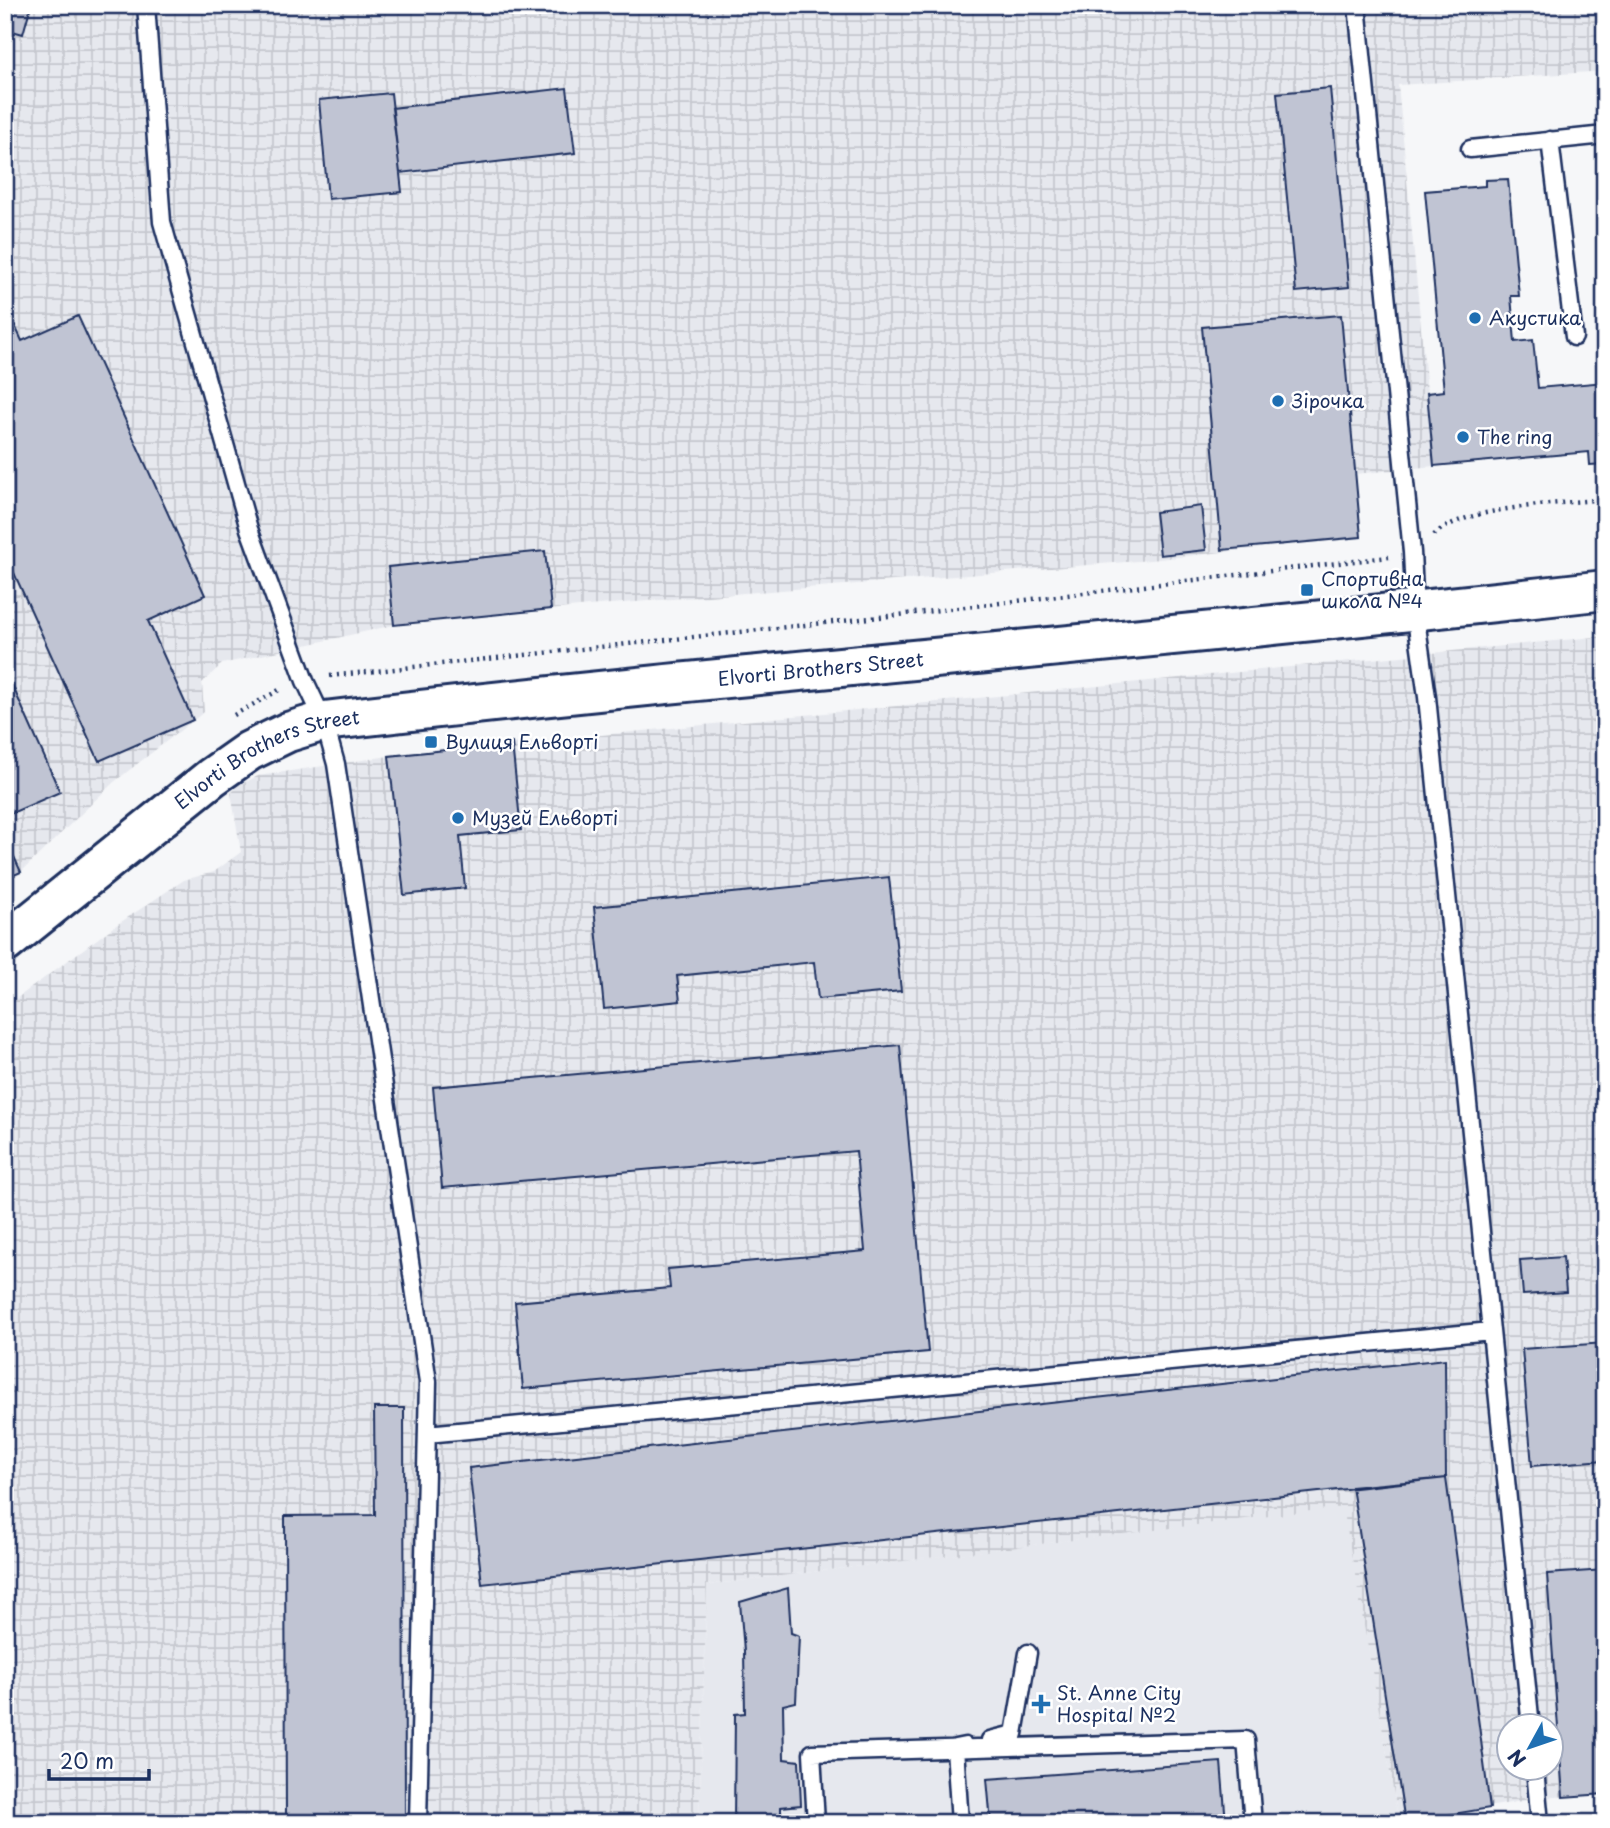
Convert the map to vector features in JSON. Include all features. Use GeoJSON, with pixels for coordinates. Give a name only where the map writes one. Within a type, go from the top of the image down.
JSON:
{"type":"FeatureCollection","features":[{"type":"Feature","properties":{"kind":"main road","name":"Elvorti Brothers Street"},"geometry":{"type":"LineString","coordinates":[[5,943],[249,751],[288,732],[324,722],[569,693],[1415,612],[1605,590]]}},
{"type":"Feature","properties":{"kind":"main road","name":"Elvorti Brothers Street"},"geometry":{"type":"LineString","coordinates":[[5,914],[84,880]]}},
{"type":"Feature","properties":{"kind":"lane"},"geometry":{"type":"LineString","coordinates":[[146,5],[162,222],[250,529],[305,681],[324,722],[336,765],[428,1382],[418,1823]]}},
{"type":"Feature","properties":{"kind":"lane"},"geometry":{"type":"LineString","coordinates":[[1357,5],[1412,552],[1415,612],[1427,697],[1530,1713]]}},
{"type":"Feature","properties":{"kind":"lane"},"geometry":{"type":"LineString","coordinates":[[1470,149],[1605,135]]}},
{"type":"Feature","properties":{"kind":"lane"},"geometry":{"type":"LineString","coordinates":[[1550,140],[1574,337]]}},
{"type":"Feature","properties":{"kind":"lane"},"geometry":{"type":"LineString","coordinates":[[427,1434],[1491,1331]]}},
{"type":"Feature","properties":{"kind":"lane"},"geometry":{"type":"LineString","coordinates":[[955,1748],[1014,1734],[1028,1653]]}},
{"type":"Feature","properties":{"kind":"lane"},"geometry":{"type":"LineString","coordinates":[[816,1823],[812,1753],[1246,1740],[1254,1823]]}},
{"type":"Feature","properties":{"kind":"lane"},"geometry":{"type":"LineString","coordinates":[[955,1748],[960,1823]]}},
{"type":"Feature","properties":{"kind":"lane"},"geometry":{"type":"LineString","coordinates":[[1537,1783],[1541,1823]]}},
{"type":"Feature","properties":{"kind":"shaded area"},"geometry":{"type":"Polygon","coordinates":[[[5,5],[1605,5],[1605,71],[1398,85],[1434,466],[1355,474],[1361,537],[1150,560],[599,605],[394,625],[222,664],[202,683],[204,712],[114,782],[21,872],[5,879],[5,5]]]}},
{"type":"Feature","properties":{"kind":"shaded area"},"geometry":{"type":"Polygon","coordinates":[[[1605,636],[1605,1794],[1538,1798],[1399,1823],[1343,1507],[707,1585],[699,1823],[5,1823],[5,1007],[112,928],[184,880],[214,872],[241,852],[231,793],[239,785],[258,776],[389,756],[1605,636]]]}},
{"type":"Feature","properties":{"kind":"shaded area","name":"St. Anne City Hospital №2"},"geometry":{"type":"Polygon","coordinates":[[[1344,1506],[1399,1823],[699,1823],[707,1585],[1344,1506]]]}},
{"type":"Feature","properties":{"kind":"building"},"geometry":{"type":"Polygon","coordinates":[[[5,5],[31,5],[23,34],[5,29],[5,5]]]}},
{"type":"Feature","properties":{"kind":"building"},"geometry":{"type":"Polygon","coordinates":[[[567,88],[575,153],[400,173],[392,108],[567,88]]]}},
{"type":"Feature","properties":{"kind":"building"},"geometry":{"type":"Polygon","coordinates":[[[1330,88],[1349,287],[1296,292],[1277,93],[1330,88]]]}},
{"type":"Feature","properties":{"kind":"building"},"geometry":{"type":"Polygon","coordinates":[[[391,93],[402,192],[328,199],[319,100],[391,93]]]}},
{"type":"Feature","properties":{"kind":"building","name":"Акустика"},"geometry":{"type":"Polygon","coordinates":[[[1508,179],[1519,296],[1511,296],[1515,342],[1533,340],[1538,388],[1605,382],[1605,464],[1590,465],[1589,452],[1434,466],[1427,393],[1444,391],[1425,191],[1485,186],[1485,180],[1508,179]]]}},
{"type":"Feature","properties":{"kind":"building"},"geometry":{"type":"Polygon","coordinates":[[[5,304],[22,341],[78,316],[205,595],[148,621],[193,720],[99,761],[5,553],[5,304]]]}},
{"type":"Feature","properties":{"kind":"building","name":"Зірочка"},"geometry":{"type":"Polygon","coordinates":[[[1341,315],[1361,537],[1222,550],[1202,327],[1341,315]]]}},
{"type":"Feature","properties":{"kind":"building"},"geometry":{"type":"Polygon","coordinates":[[[1201,506],[1206,550],[1160,555],[1155,512],[1201,506]]]}},
{"type":"Feature","properties":{"kind":"building"},"geometry":{"type":"Polygon","coordinates":[[[545,551],[551,609],[394,625],[388,567],[545,551]]]}},
{"type":"Feature","properties":{"kind":"building"},"geometry":{"type":"Polygon","coordinates":[[[5,669],[60,792],[5,816],[5,669]]]}},
{"type":"Feature","properties":{"kind":"building","name":"Музей Ельворті"},"geometry":{"type":"Polygon","coordinates":[[[512,743],[521,830],[460,836],[465,888],[404,895],[389,756],[512,743]]]}},
{"type":"Feature","properties":{"kind":"building"},"geometry":{"type":"Polygon","coordinates":[[[5,837],[21,872],[5,879],[5,837]]]}},
{"type":"Feature","properties":{"kind":"building"},"geometry":{"type":"Polygon","coordinates":[[[889,877],[901,991],[818,999],[814,962],[677,976],[680,1001],[604,1009],[594,907],[889,877]]]}},
{"type":"Feature","properties":{"kind":"building"},"geometry":{"type":"Polygon","coordinates":[[[900,1045],[928,1352],[523,1389],[515,1302],[670,1288],[668,1269],[865,1251],[856,1151],[442,1188],[433,1087],[900,1045]]]}},
{"type":"Feature","properties":{"kind":"building"},"geometry":{"type":"Polygon","coordinates":[[[1563,1257],[1566,1292],[1523,1295],[1520,1260],[1563,1257]]]}},
{"type":"Feature","properties":{"kind":"building"},"geometry":{"type":"Polygon","coordinates":[[[1605,1343],[1605,1460],[1532,1466],[1522,1349],[1605,1343]]]}},
{"type":"Feature","properties":{"kind":"building"},"geometry":{"type":"Polygon","coordinates":[[[1445,1359],[1446,1478],[482,1584],[469,1468],[1445,1359]]]}},
{"type":"Feature","properties":{"kind":"building"},"geometry":{"type":"Polygon","coordinates":[[[374,1408],[404,1408],[405,1820],[286,1819],[285,1516],[375,1515],[374,1408]]]}},
{"type":"Feature","properties":{"kind":"building"},"geometry":{"type":"Polygon","coordinates":[[[1446,1478],[1490,1808],[1405,1822],[1352,1487],[1446,1478]]]}},
{"type":"Feature","properties":{"kind":"building"},"geometry":{"type":"Polygon","coordinates":[[[1605,1570],[1605,1794],[1563,1797],[1564,1713],[1557,1713],[1547,1574],[1605,1570]]]}},
{"type":"Feature","properties":{"kind":"building"},"geometry":{"type":"Polygon","coordinates":[[[788,1588],[791,1633],[799,1636],[796,1702],[783,1705],[784,1759],[799,1761],[801,1805],[781,1807],[781,1823],[734,1823],[735,1714],[745,1713],[740,1602],[788,1588]]]}},
{"type":"Feature","properties":{"kind":"building"},"geometry":{"type":"Polygon","coordinates":[[[1221,1762],[1226,1823],[991,1823],[987,1779],[1221,1762]]]}},
{"type":"Feature","properties":{"kind":"place","name":"Акустика"},"geometry":{"type":"Point","coordinates":[1475,318]}},
{"type":"Feature","properties":{"kind":"place","name":"Зірочка"},"geometry":{"type":"Point","coordinates":[1278,401]}},
{"type":"Feature","properties":{"kind":"place","name":"The ring"},"geometry":{"type":"Point","coordinates":[1463,437]}},
{"type":"Feature","properties":{"kind":"place","name":"Спортивна школа №4"},"geometry":{"type":"Point","coordinates":[1307,590]}},
{"type":"Feature","properties":{"kind":"place","name":"Вулиця Ельворті"},"geometry":{"type":"Point","coordinates":[431,742]}},
{"type":"Feature","properties":{"kind":"place","name":"Музей Ельворті"},"geometry":{"type":"Point","coordinates":[458,818]}},
{"type":"Feature","properties":{"kind":"place","name":"St. Anne City Hospital №2"},"geometry":{"type":"Point","coordinates":[1041,1704]}}]}
